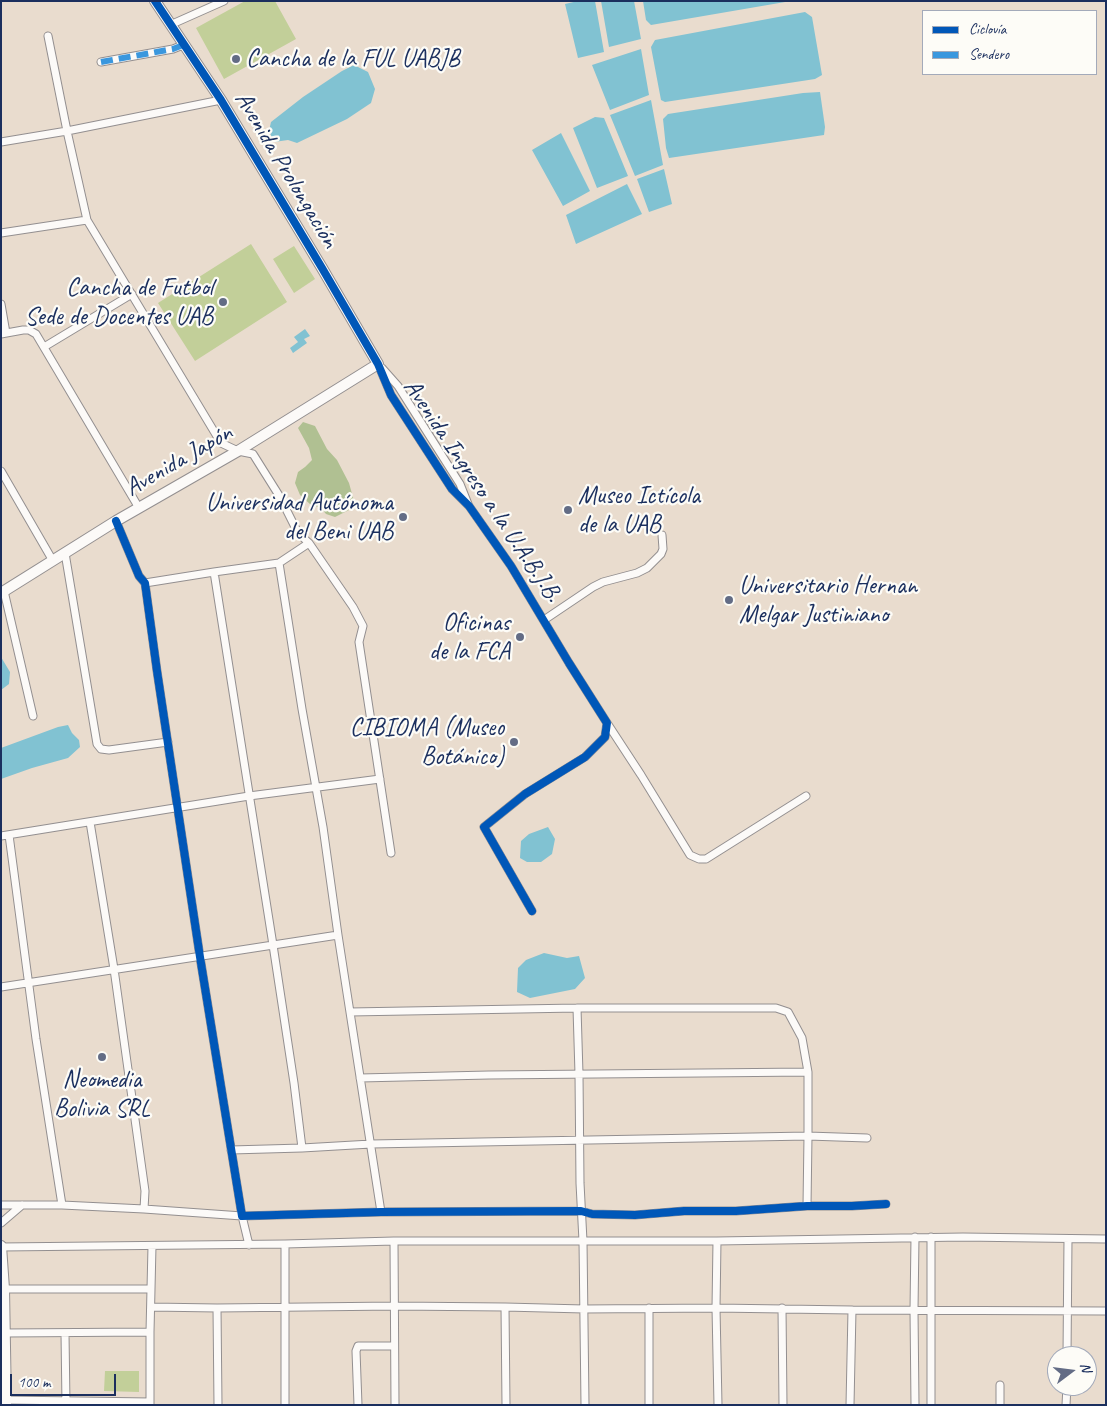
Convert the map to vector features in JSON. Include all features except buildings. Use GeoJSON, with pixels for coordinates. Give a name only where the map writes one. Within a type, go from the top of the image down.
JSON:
{"type":"FeatureCollection","features":[{"type":"Feature","properties":{"kind":"street","name":"Avenida Prolongación"},"geometry":{"type":"LineString","coordinates":[[155,1],[221,100],[378,364]]}},
{"type":"Feature","properties":{"kind":"street"},"geometry":{"type":"LineString","coordinates":[[170,25],[224,1]]}},
{"type":"Feature","properties":{"kind":"street"},"geometry":{"type":"LineString","coordinates":[[48,36],[87,220],[221,443],[238,452],[253,454],[280,497],[298,533],[309,543],[353,607],[362,626],[359,642],[391,853]]}},
{"type":"Feature","properties":{"kind":"street"},"geometry":{"type":"LineString","coordinates":[[101,62],[172,49],[183,45]]}},
{"type":"Feature","properties":{"kind":"street"},"geometry":{"type":"LineString","coordinates":[[1,142],[67,131],[221,100]]}},
{"type":"Feature","properties":{"kind":"street"},"geometry":{"type":"LineString","coordinates":[[1,233],[87,220]]}},
{"type":"Feature","properties":{"kind":"street"},"geometry":{"type":"LineString","coordinates":[[44,347],[132,294]]}},
{"type":"Feature","properties":{"kind":"street"},"geometry":{"type":"LineString","coordinates":[[1,304],[4,334],[29,330],[36,334],[139,508]]}},
{"type":"Feature","properties":{"kind":"street","name":"Avenida Japón"},"geometry":{"type":"LineString","coordinates":[[3,592],[116,521],[238,452],[378,364]]}},
{"type":"Feature","properties":{"kind":"street","name":"Avenida Ingreso a la U.A.B.J.B."},"geometry":{"type":"LineString","coordinates":[[378,364],[398,386],[460,484],[469,506]]}},
{"type":"Feature","properties":{"kind":"street","name":"Avenida Ingreso a la U.A.B.J.B."},"geometry":{"type":"LineString","coordinates":[[378,364],[390,395],[452,489],[469,506],[511,566],[606,723],[641,775],[690,855],[699,859],[706,858],[806,796]]}},
{"type":"Feature","properties":{"kind":"street"},"geometry":{"type":"LineString","coordinates":[[1,471],[53,561]]}},
{"type":"Feature","properties":{"kind":"street"},"geometry":{"type":"LineString","coordinates":[[116,521],[139,576],[145,583],[200,957],[242,1216],[249,1245]]}},
{"type":"Feature","properties":{"kind":"street"},"geometry":{"type":"LineString","coordinates":[[544,620],[593,587],[646,568],[661,554],[663,549],[662,535]]}},
{"type":"Feature","properties":{"kind":"street"},"geometry":{"type":"LineString","coordinates":[[145,583],[279,563],[309,543]]}},
{"type":"Feature","properties":{"kind":"street"},"geometry":{"type":"LineString","coordinates":[[65,553],[97,744],[101,749],[109,750],[168,742]]}},
{"type":"Feature","properties":{"kind":"street"},"geometry":{"type":"LineString","coordinates":[[279,563],[382,1212]]}},
{"type":"Feature","properties":{"kind":"street"},"geometry":{"type":"LineString","coordinates":[[214,572],[273,945],[302,1148]]}},
{"type":"Feature","properties":{"kind":"street"},"geometry":{"type":"LineString","coordinates":[[3,592],[33,716]]}},
{"type":"Feature","properties":{"kind":"street"},"geometry":{"type":"LineString","coordinates":[[532,911],[484,827],[525,794],[585,757],[605,737],[606,723]]}},
{"type":"Feature","properties":{"kind":"street"},"geometry":{"type":"LineString","coordinates":[[62,1206],[5,836],[250,796],[380,779]]}},
{"type":"Feature","properties":{"kind":"street"},"geometry":{"type":"LineString","coordinates":[[90,822],[114,969],[145,1192],[144,1209]]}},
{"type":"Feature","properties":{"kind":"street"},"geometry":{"type":"LineString","coordinates":[[1,987],[338,936]]}},
{"type":"Feature","properties":{"kind":"street"},"geometry":{"type":"LineString","coordinates":[[350,1012],[577,1008],[776,1008],[788,1012],[802,1038],[808,1072],[807,1206]]}},
{"type":"Feature","properties":{"kind":"street"},"geometry":{"type":"LineString","coordinates":[[577,1008],[585,1405]]}},
{"type":"Feature","properties":{"kind":"street"},"geometry":{"type":"LineString","coordinates":[[360,1078],[808,1072]]}},
{"type":"Feature","properties":{"kind":"street"},"geometry":{"type":"LineString","coordinates":[[231,1150],[371,1144],[580,1140],[808,1136],[867,1138]]}},
{"type":"Feature","properties":{"kind":"street"},"geometry":{"type":"LineString","coordinates":[[1,1205],[144,1209],[242,1216],[382,1212],[581,1211],[592,1214],[635,1214],[886,1204]]}},
{"type":"Feature","properties":{"kind":"street"},"geometry":{"type":"LineString","coordinates":[[1,1223],[22,1205]]}},
{"type":"Feature","properties":{"kind":"street"},"geometry":{"type":"LineString","coordinates":[[152,1246],[150,1403],[6,1402],[4,1289],[1,1247],[249,1245],[394,1241],[717,1241],[915,1237],[1106,1239]]}},
{"type":"Feature","properties":{"kind":"street"},"geometry":{"type":"LineString","coordinates":[[915,1237],[915,1405]]}},
{"type":"Feature","properties":{"kind":"street"},"geometry":{"type":"LineString","coordinates":[[931,1237],[931,1405]]}},
{"type":"Feature","properties":{"kind":"street"},"geometry":{"type":"LineString","coordinates":[[1066,1346],[1068,1239]]}},
{"type":"Feature","properties":{"kind":"street"},"geometry":{"type":"LineString","coordinates":[[394,1241],[395,1405]]}},
{"type":"Feature","properties":{"kind":"street"},"geometry":{"type":"LineString","coordinates":[[717,1241],[718,1405]]}},
{"type":"Feature","properties":{"kind":"street"},"geometry":{"type":"LineString","coordinates":[[285,1244],[286,1405]]}},
{"type":"Feature","properties":{"kind":"street"},"geometry":{"type":"LineString","coordinates":[[4,1289],[151,1289]]}},
{"type":"Feature","properties":{"kind":"street"},"geometry":{"type":"LineString","coordinates":[[151,1307],[285,1308],[395,1306],[584,1309],[782,1308],[1106,1311]]}},
{"type":"Feature","properties":{"kind":"street"},"geometry":{"type":"LineString","coordinates":[[505,1307],[506,1405]]}},
{"type":"Feature","properties":{"kind":"street"},"geometry":{"type":"LineString","coordinates":[[217,1308],[218,1405]]}},
{"type":"Feature","properties":{"kind":"street"},"geometry":{"type":"LineString","coordinates":[[649,1308],[649,1405]]}},
{"type":"Feature","properties":{"kind":"street"},"geometry":{"type":"LineString","coordinates":[[782,1308],[783,1405]]}},
{"type":"Feature","properties":{"kind":"street"},"geometry":{"type":"LineString","coordinates":[[850,1405],[852,1310]]}},
{"type":"Feature","properties":{"kind":"street"},"geometry":{"type":"LineString","coordinates":[[5,1333],[150,1332]]}},
{"type":"Feature","properties":{"kind":"street"},"geometry":{"type":"LineString","coordinates":[[65,1333],[66,1403]]}},
{"type":"Feature","properties":{"kind":"street"},"geometry":{"type":"LineString","coordinates":[[358,1405],[356,1351],[358,1346],[394,1346]]}},
{"type":"Feature","properties":{"kind":"street"},"geometry":{"type":"LineString","coordinates":[[1000,1385],[1000,1405]]}},
{"type":"Feature","properties":{"kind":"green space","name":"Cancha de la FUL UABJB"},"geometry":{"type":"Polygon","coordinates":[[[245,1],[275,1],[296,39],[224,79],[196,28],[245,1]]]}},
{"type":"Feature","properties":{"kind":"green space","name":"Cancha de Futbol Sede de Docentes UAB"},"geometry":{"type":"Polygon","coordinates":[[[251,244],[287,302],[195,361],[158,303],[251,244]]]}},
{"type":"Feature","properties":{"kind":"green space"},"geometry":{"type":"Polygon","coordinates":[[[294,246],[315,279],[294,293],[273,259],[294,246]]]}},
{"type":"Feature","properties":{"kind":"green space"},"geometry":{"type":"Polygon","coordinates":[[[303,422],[315,426],[349,483],[354,501],[349,510],[335,517],[326,514],[321,508],[310,504],[300,495],[295,483],[298,472],[312,460],[309,448],[298,428],[303,422]]]}},
{"type":"Feature","properties":{"kind":"green space"},"geometry":{"type":"Polygon","coordinates":[[[105,1371],[139,1371],[139,1392],[104,1391],[105,1371]]]}},
{"type":"Feature","properties":{"kind":"water"},"geometry":{"type":"Polygon","coordinates":[[[578,1],[595,1],[604,52],[578,58],[565,4],[578,1]]]}},
{"type":"Feature","properties":{"kind":"water"},"geometry":{"type":"Polygon","coordinates":[[[601,1],[634,1],[641,39],[609,47],[601,1]]]}},
{"type":"Feature","properties":{"kind":"water"},"geometry":{"type":"Polygon","coordinates":[[[643,1],[791,1],[651,25],[646,20],[643,1]]]}},
{"type":"Feature","properties":{"kind":"water"},"geometry":{"type":"Polygon","coordinates":[[[805,12],[812,17],[822,75],[815,79],[665,102],[661,100],[651,47],[655,40],[805,12]]]}},
{"type":"Feature","properties":{"kind":"water"},"geometry":{"type":"Polygon","coordinates":[[[641,49],[649,95],[610,110],[592,65],[641,49]]]}},
{"type":"Feature","properties":{"kind":"water"},"geometry":{"type":"Polygon","coordinates":[[[354,65],[368,72],[375,89],[371,103],[347,119],[297,143],[288,140],[274,142],[269,131],[271,122],[303,97],[354,65]]]}},
{"type":"Feature","properties":{"kind":"water"},"geometry":{"type":"Polygon","coordinates":[[[820,92],[825,127],[824,135],[669,158],[663,119],[668,114],[820,92]]]}},
{"type":"Feature","properties":{"kind":"water"},"geometry":{"type":"Polygon","coordinates":[[[651,100],[663,165],[635,176],[610,115],[651,100]]]}},
{"type":"Feature","properties":{"kind":"water"},"geometry":{"type":"Polygon","coordinates":[[[595,117],[604,118],[628,176],[597,188],[573,128],[595,117]]]}},
{"type":"Feature","properties":{"kind":"water"},"geometry":{"type":"Polygon","coordinates":[[[561,133],[590,191],[563,206],[532,150],[561,133]]]}},
{"type":"Feature","properties":{"kind":"water"},"geometry":{"type":"Polygon","coordinates":[[[664,169],[672,204],[649,212],[637,179],[664,169]]]}},
{"type":"Feature","properties":{"kind":"water"},"geometry":{"type":"Polygon","coordinates":[[[627,184],[642,214],[576,244],[566,215],[627,184]]]}},
{"type":"Feature","properties":{"kind":"water"},"geometry":{"type":"Polygon","coordinates":[[[305,329],[310,336],[304,339],[307,343],[293,353],[290,348],[298,342],[294,337],[305,329]]]}},
{"type":"Feature","properties":{"kind":"water"},"geometry":{"type":"Polygon","coordinates":[[[1,657],[10,672],[9,684],[1,690],[1,657]]]}},
{"type":"Feature","properties":{"kind":"water"},"geometry":{"type":"Polygon","coordinates":[[[68,725],[72,733],[79,740],[80,747],[68,758],[1,779],[1,748],[68,725]]]}},
{"type":"Feature","properties":{"kind":"water"},"geometry":{"type":"Polygon","coordinates":[[[548,827],[555,839],[552,854],[541,862],[527,862],[520,858],[521,841],[529,834],[548,827]]]}},
{"type":"Feature","properties":{"kind":"water"},"geometry":{"type":"Polygon","coordinates":[[[544,953],[567,958],[579,956],[585,978],[575,989],[530,998],[517,992],[518,968],[526,960],[544,953]]]}},
{"type":"Feature","properties":{"kind":"marked path"},"geometry":{"type":"LineString","coordinates":[[101,62],[173,49],[183,45]]}},
{"type":"Feature","properties":{"kind":"cycle path"},"geometry":{"type":"LineString","coordinates":[[155,1],[221,100],[322,268],[378,364],[391,395],[452,489],[469,506],[511,566],[607,723],[605,737],[585,757],[525,794],[484,827],[532,911]]}},
{"type":"Feature","properties":{"kind":"cycle path"},"geometry":{"type":"LineString","coordinates":[[116,521],[139,576],[145,583],[200,957],[242,1216],[381,1212],[581,1211],[592,1214],[635,1215],[684,1211],[736,1211],[807,1206],[886,1204]]}},
{"type":"Feature","properties":{"kind":"place","name":"Cancha de la FUL UABJB"},"geometry":{"type":"Point","coordinates":[236,59]}},
{"type":"Feature","properties":{"kind":"place","name":"Cancha de Futbol Sede de Docentes UAB"},"geometry":{"type":"Point","coordinates":[223,302]}},
{"type":"Feature","properties":{"kind":"place","name":"Museo Ictícola de la UAB"},"geometry":{"type":"Point","coordinates":[568,510]}},
{"type":"Feature","properties":{"kind":"place","name":"Universidad Autónoma del Beni UAB"},"geometry":{"type":"Point","coordinates":[403,517]}},
{"type":"Feature","properties":{"kind":"place","name":"Universitario Hernan Melgar Justiniano"},"geometry":{"type":"Point","coordinates":[729,600]}},
{"type":"Feature","properties":{"kind":"place","name":"Oficinas de la FCA"},"geometry":{"type":"Point","coordinates":[520,637]}},
{"type":"Feature","properties":{"kind":"place","name":"CIBIOMA (Museo Botánico)"},"geometry":{"type":"Point","coordinates":[514,742]}},
{"type":"Feature","properties":{"kind":"place","name":"Neomedia Bolivia SRL"},"geometry":{"type":"Point","coordinates":[102,1057]}}]}
